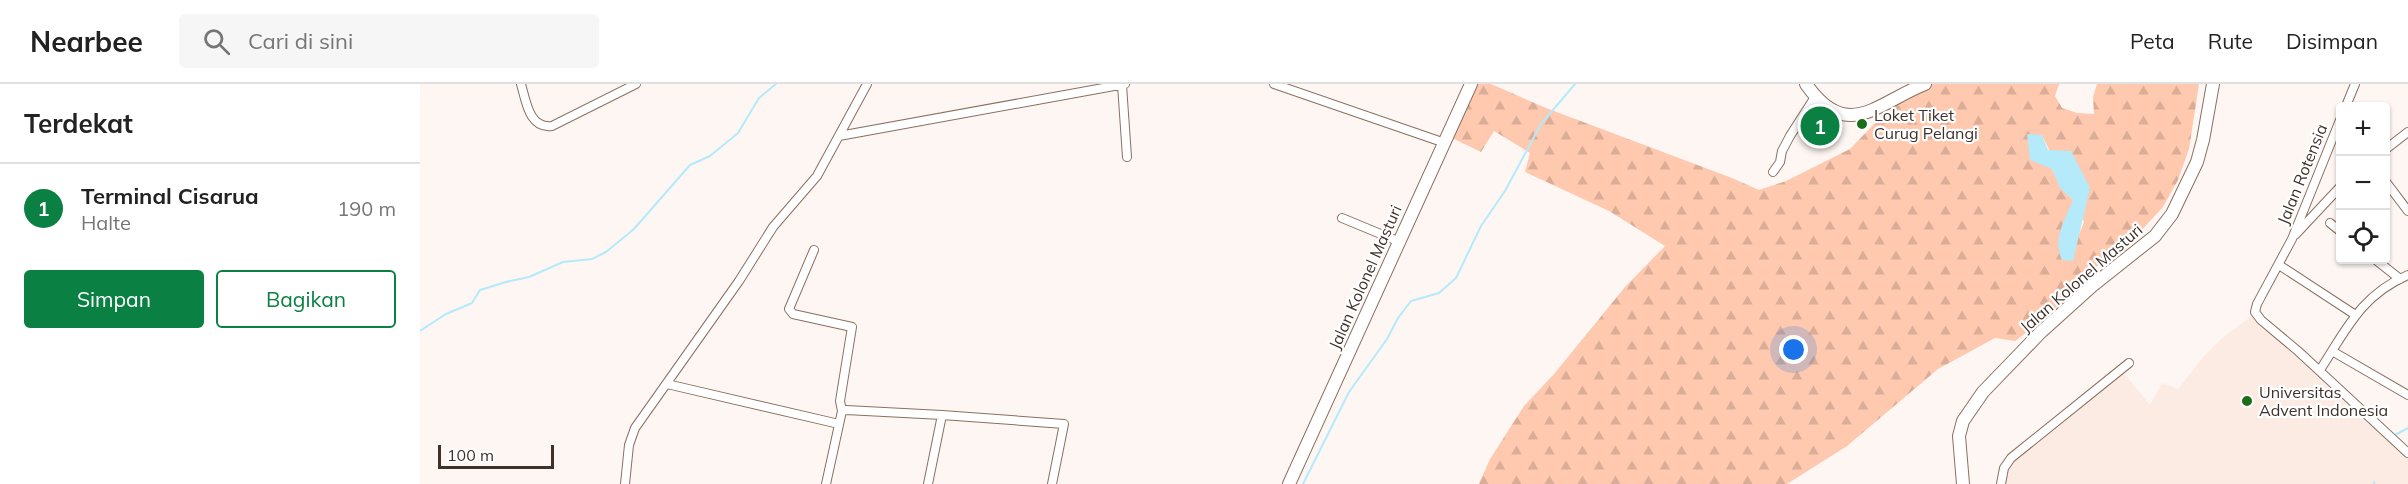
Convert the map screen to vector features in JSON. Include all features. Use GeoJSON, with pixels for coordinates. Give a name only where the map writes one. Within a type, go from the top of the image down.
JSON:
{"type":"FeatureCollection","features":[{"type":"Feature","properties":{"kind":"main road","name":"Jalan Kolonel Masturi"},"geometry":{"type":"LineString","coordinates":[[1289,484],[1471,84]]}},
{"type":"Feature","properties":{"kind":"main road"},"geometry":{"type":"LineString","coordinates":[[1806,84],[1815,97],[1831,110],[1853,115],[1868,113],[1925,84]]}},
{"type":"Feature","properties":{"kind":"main road","name":"Jalan Kolonel Masturi"},"geometry":{"type":"LineString","coordinates":[[1963,484],[1959,436],[1963,421],[1983,392],[2041,332],[2100,279],[2154,236],[2172,214],[2197,162],[2213,84]]}},
{"type":"Feature","properties":{"kind":"street"},"geometry":{"type":"LineString","coordinates":[[521,84],[531,117],[537,124],[544,127],[552,126],[636,84]]}},
{"type":"Feature","properties":{"kind":"street"},"geometry":{"type":"LineString","coordinates":[[625,484],[631,438],[739,281],[773,227],[817,176],[867,84]]}},
{"type":"Feature","properties":{"kind":"street"},"geometry":{"type":"LineString","coordinates":[[839,136],[1123,84],[1127,157]]}},
{"type":"Feature","properties":{"kind":"street"},"geometry":{"type":"LineString","coordinates":[[1276,84],[1445,142]]}},
{"type":"Feature","properties":{"kind":"street"},"geometry":{"type":"LineString","coordinates":[[2348,102],[2355,84]]}},
{"type":"Feature","properties":{"kind":"street"},"geometry":{"type":"LineString","coordinates":[[1773,172],[1782,159],[1782,151],[1815,97]]}},
{"type":"Feature","properties":{"kind":"street","name":"Jalan Rotensia"},"geometry":{"type":"LineString","coordinates":[[2292,239],[2336,130]]}},
{"type":"Feature","properties":{"kind":"street"},"geometry":{"type":"LineString","coordinates":[[2390,145],[2408,132]]}},
{"type":"Feature","properties":{"kind":"street"},"geometry":{"type":"LineString","coordinates":[[2390,188],[2408,211]]}},
{"type":"Feature","properties":{"kind":"street"},"geometry":{"type":"LineString","coordinates":[[2336,191],[2292,239],[2257,304],[2256,316],[2320,370],[2408,453]]}},
{"type":"Feature","properties":{"kind":"street"},"geometry":{"type":"LineString","coordinates":[[1342,218],[1400,242]]}},
{"type":"Feature","properties":{"kind":"street"},"geometry":{"type":"LineString","coordinates":[[2330,223],[2336,228]]}},
{"type":"Feature","properties":{"kind":"street"},"geometry":{"type":"LineString","coordinates":[[814,250],[789,309],[793,314],[852,327],[840,401],[842,411],[826,484]]}},
{"type":"Feature","properties":{"kind":"street"},"geometry":{"type":"LineString","coordinates":[[2320,370],[2354,314],[2368,301],[2404,277],[2383,264]]}},
{"type":"Feature","properties":{"kind":"street"},"geometry":{"type":"LineString","coordinates":[[2279,265],[2354,314]]}},
{"type":"Feature","properties":{"kind":"street"},"geometry":{"type":"LineString","coordinates":[[2332,351],[2408,396]]}},
{"type":"Feature","properties":{"kind":"street"},"geometry":{"type":"LineString","coordinates":[[2001,484],[2004,468],[2011,458],[2129,363]]}},
{"type":"Feature","properties":{"kind":"street"},"geometry":{"type":"LineString","coordinates":[[667,384],[839,424]]}},
{"type":"Feature","properties":{"kind":"street"},"geometry":{"type":"LineString","coordinates":[[842,411],[942,415],[1064,424],[1052,484]]}},
{"type":"Feature","properties":{"kind":"street"},"geometry":{"type":"LineString","coordinates":[[928,484],[942,415]]}},
{"type":"Feature","properties":{"kind":"shaded area","name":"Universitas Advent Indonesia"},"geometry":{"type":"Polygon","coordinates":[[[2253,315],[2362,420],[2408,456],[2408,484],[2005,484],[2007,473],[2014,461],[2025,450],[2123,372],[2150,405],[2162,383],[2178,389],[2204,356],[2221,339],[2253,315]]]}},
{"type":"Feature","properties":{"kind":"green space"},"geometry":{"type":"Polygon","coordinates":[[[1478,84],[1491,84],[1546,108],[1759,190],[1786,181],[1850,149],[1878,120],[1925,84],[2059,84],[2055,96],[2062,108],[2077,113],[2094,114],[2093,97],[2097,84],[2199,84],[2189,149],[2178,180],[2163,207],[2139,233],[2126,243],[2111,249],[2096,268],[2078,283],[2041,322],[2015,341],[1995,338],[1938,369],[1847,446],[1787,484],[1479,484],[1490,459],[1524,406],[1554,374],[1625,287],[1665,246],[1609,211],[1525,172],[1530,153],[1494,131],[1481,152],[1452,138],[1478,84]],[[2042,135],[2056,178],[2073,200],[2076,242],[2084,222],[2042,135]]]}},
{"type":"Feature","properties":{"kind":"water"},"geometry":{"type":"Polygon","coordinates":[[[2027,134],[2042,135],[2048,150],[2071,151],[2090,188],[2073,261],[2062,260],[2058,245],[2061,230],[2073,200],[2060,188],[2052,169],[2030,160],[2027,134]]]}},
{"type":"Feature","properties":{"kind":"waterway"},"geometry":{"type":"LineString","coordinates":[[420,331],[446,314],[472,303],[480,290],[529,277],[563,262],[592,259],[606,252],[634,229],[690,165],[710,156],[738,133],[759,98],[776,84]]}},
{"type":"Feature","properties":{"kind":"waterway"},"geometry":{"type":"LineString","coordinates":[[1303,484],[1349,392],[1387,339],[1398,318],[1411,301],[1439,293],[1456,278],[1481,226],[1505,191],[1541,124],[1575,84]]}},
{"type":"Feature","properties":{"kind":"waterway"},"geometry":{"type":"LineString","coordinates":[[2395,435],[2408,428]]}},
{"type":"Feature","properties":{"kind":"place","name":"Loket Tiket Curug Pelangi"},"geometry":{"type":"Point","coordinates":[1862,124]}},
{"type":"Feature","properties":{"kind":"place","name":"Terminal Cisarua"},"geometry":{"type":"Point","coordinates":[1820,126]}},
{"type":"Feature","properties":{"kind":"place","name":"Universitas Advent Indonesia"},"geometry":{"type":"Point","coordinates":[2247,401]}}]}
